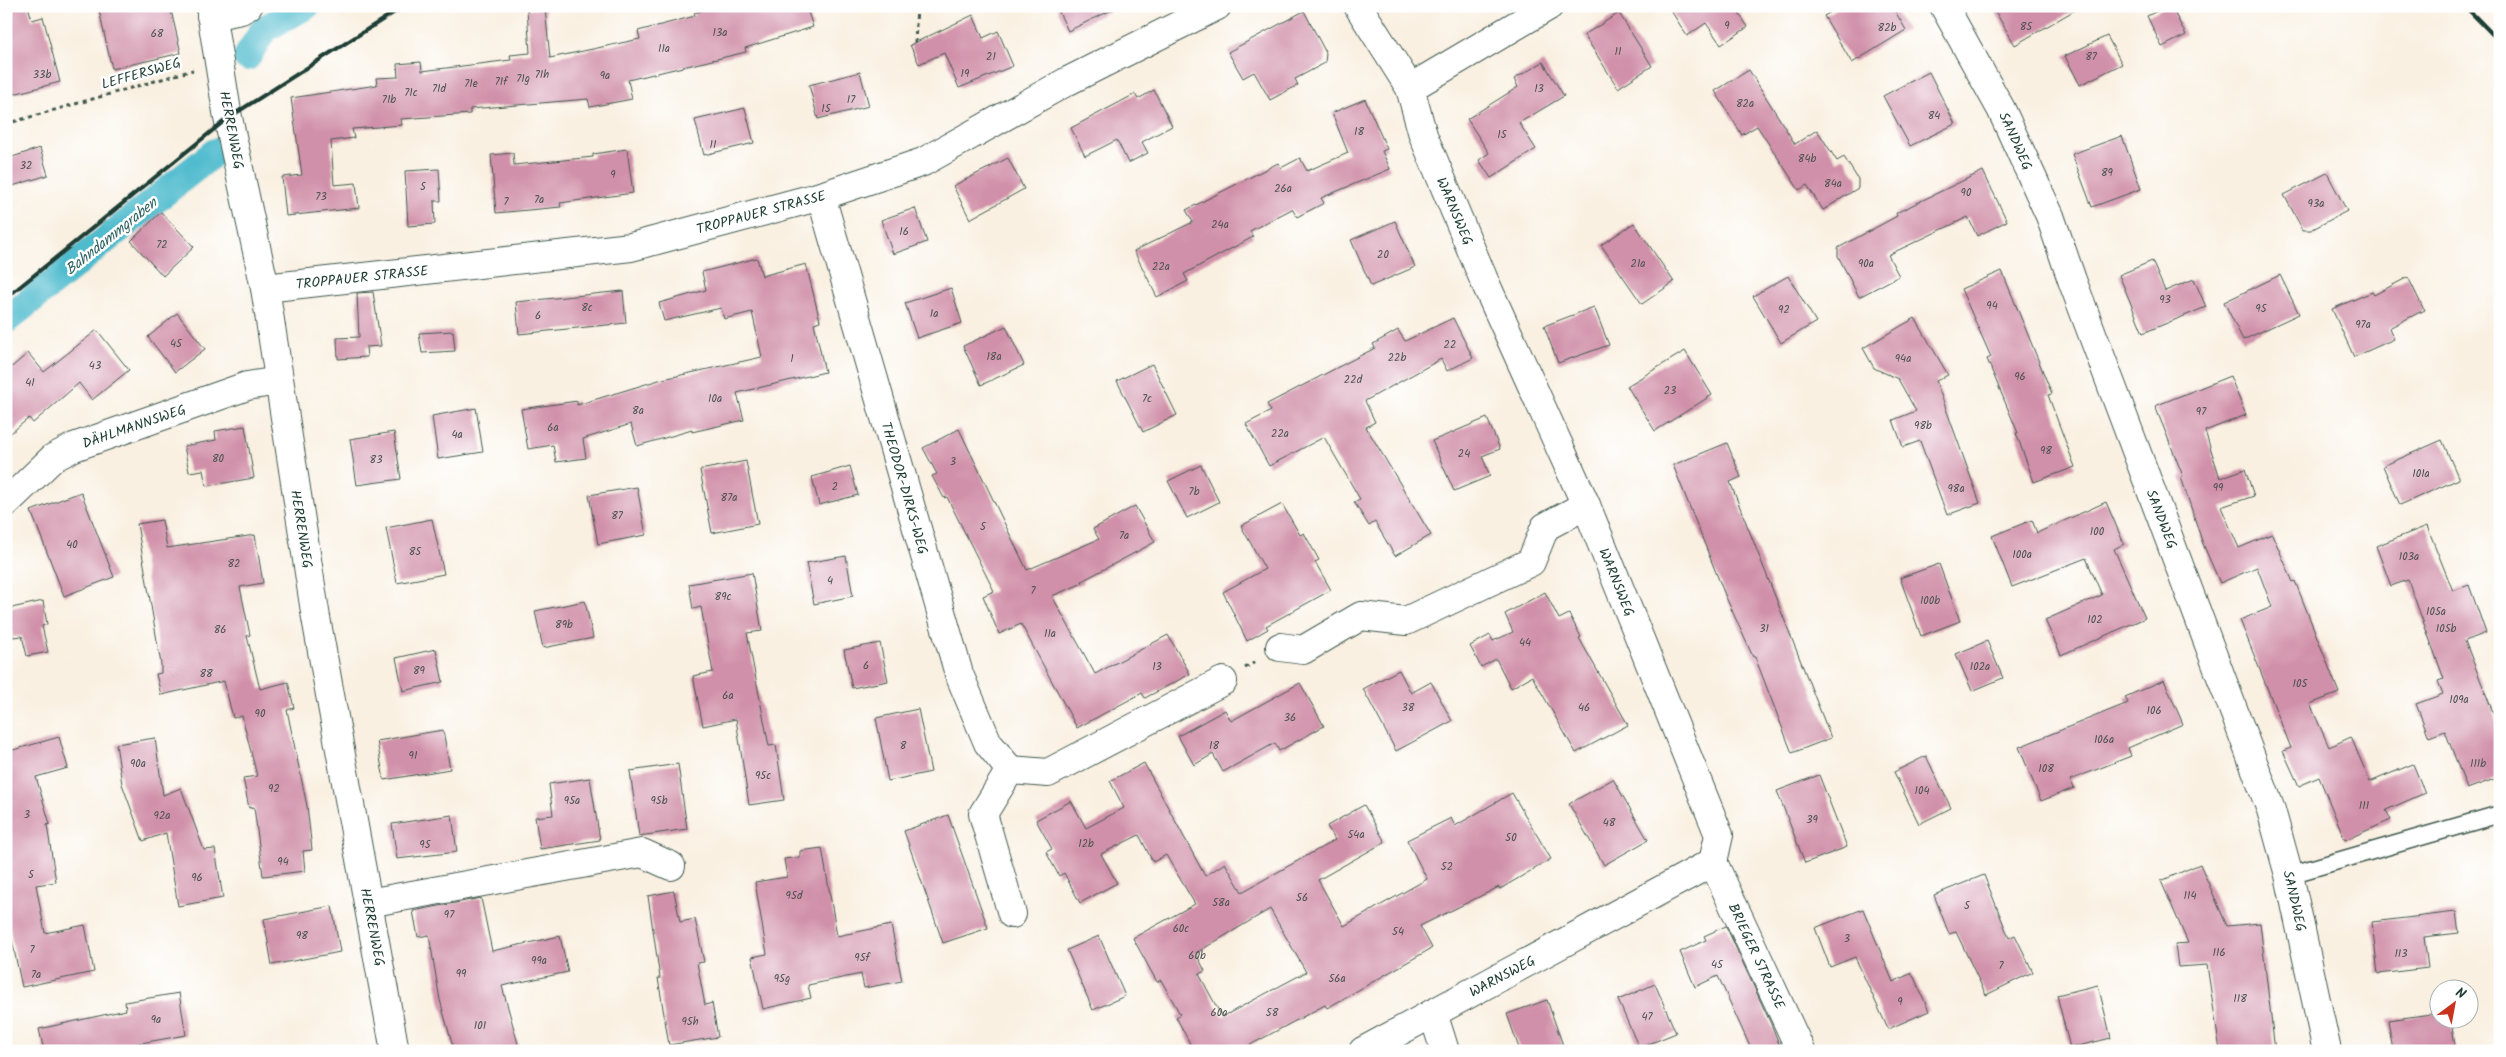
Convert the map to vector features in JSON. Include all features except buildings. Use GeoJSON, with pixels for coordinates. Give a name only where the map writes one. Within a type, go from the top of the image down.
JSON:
{"type":"FeatureCollection","features":[{"type":"Feature","properties":{"kind":"street"},"geometry":{"type":"LineString","coordinates":[[210,11],[241,10],[248,6]]}},
{"type":"Feature","properties":{"kind":"street","name":"TROPPAUER STRASSE"},"geometry":{"type":"LineString","coordinates":[[265,288],[631,247],[821,196],[923,162],[1066,82],[1217,6]]}},
{"type":"Feature","properties":{"kind":"street"},"geometry":{"type":"LineString","coordinates":[[1358,6],[1410,88],[1549,6]]}},
{"type":"Feature","properties":{"kind":"street","name":"SANDWEG"},"geometry":{"type":"LineString","coordinates":[[1944,6],[2001,109],[2050,216],[2072,280],[2271,810],[2289,875],[2327,1051]]}},
{"type":"Feature","properties":{"kind":"street","name":"HERRENWEG"},"geometry":{"type":"LineString","coordinates":[[210,11],[228,118],[265,288],[316,618],[395,1051]]}},
{"type":"Feature","properties":{"kind":"street","name":"WARNSWEG"},"geometry":{"type":"LineString","coordinates":[[1363,1051],[1713,862],[1719,835],[1586,506],[1480,271],[1423,135],[1410,88]]}},
{"type":"Feature","properties":{"kind":"street","name":"THEODOR-DIRKS-WEG"},"geometry":{"type":"LineString","coordinates":[[821,196],[958,674],[988,743],[1010,770]]}},
{"type":"Feature","properties":{"kind":"street","name":"DÄHLMANNSWEG"},"geometry":{"type":"LineString","coordinates":[[6,503],[53,458],[74,447],[247,386],[278,381]]}},
{"type":"Feature","properties":{"kind":"street"},"geometry":{"type":"LineString","coordinates":[[1280,646],[1303,650],[1361,616],[1406,621],[1531,562],[1545,527],[1586,506]]}},
{"type":"Feature","properties":{"kind":"street"},"geometry":{"type":"LineString","coordinates":[[1012,914],[983,814],[1010,770],[1048,773],[1223,681]]}},
{"type":"Feature","properties":{"kind":"street"},"geometry":{"type":"LineString","coordinates":[[368,903],[642,853],[671,866]]}},
{"type":"Feature","properties":{"kind":"street","name":"BRIEGER STRASSE"},"geometry":{"type":"LineString","coordinates":[[1713,862],[1801,1051]]}},
{"type":"Feature","properties":{"kind":"street"},"geometry":{"type":"LineString","coordinates":[[1433,1013],[1445,1051]]}},
{"type":"Feature","properties":{"kind":"lane"},"geometry":{"type":"LineString","coordinates":[[2289,875],[2500,814]]}},
{"type":"Feature","properties":{"kind":"path"},"geometry":{"type":"LineString","coordinates":[[915,43],[917,6]]}},
{"type":"Feature","properties":{"kind":"path","name":"LEFFERSWEG"},"geometry":{"type":"LineString","coordinates":[[6,124],[220,63]]}},
{"type":"Feature","properties":{"kind":"path"},"geometry":{"type":"LineString","coordinates":[[1223,681],[1280,646]]}},
{"type":"Feature","properties":{"kind":"waterway","name":"Bahndammgraben"},"geometry":{"type":"LineString","coordinates":[[247,57],[264,29],[306,6]]}},
{"type":"Feature","properties":{"kind":"waterway","name":"Bahndammgraben"},"geometry":{"type":"LineString","coordinates":[[6,320],[215,152]]}},
{"type":"Feature","properties":{"kind":"railway"},"geometry":{"type":"LineString","coordinates":[[6,298],[228,118],[404,6]]}},
{"type":"Feature","properties":{"kind":"railway"},"geometry":{"type":"LineString","coordinates":[[2465,6],[2500,42]]}}]}
